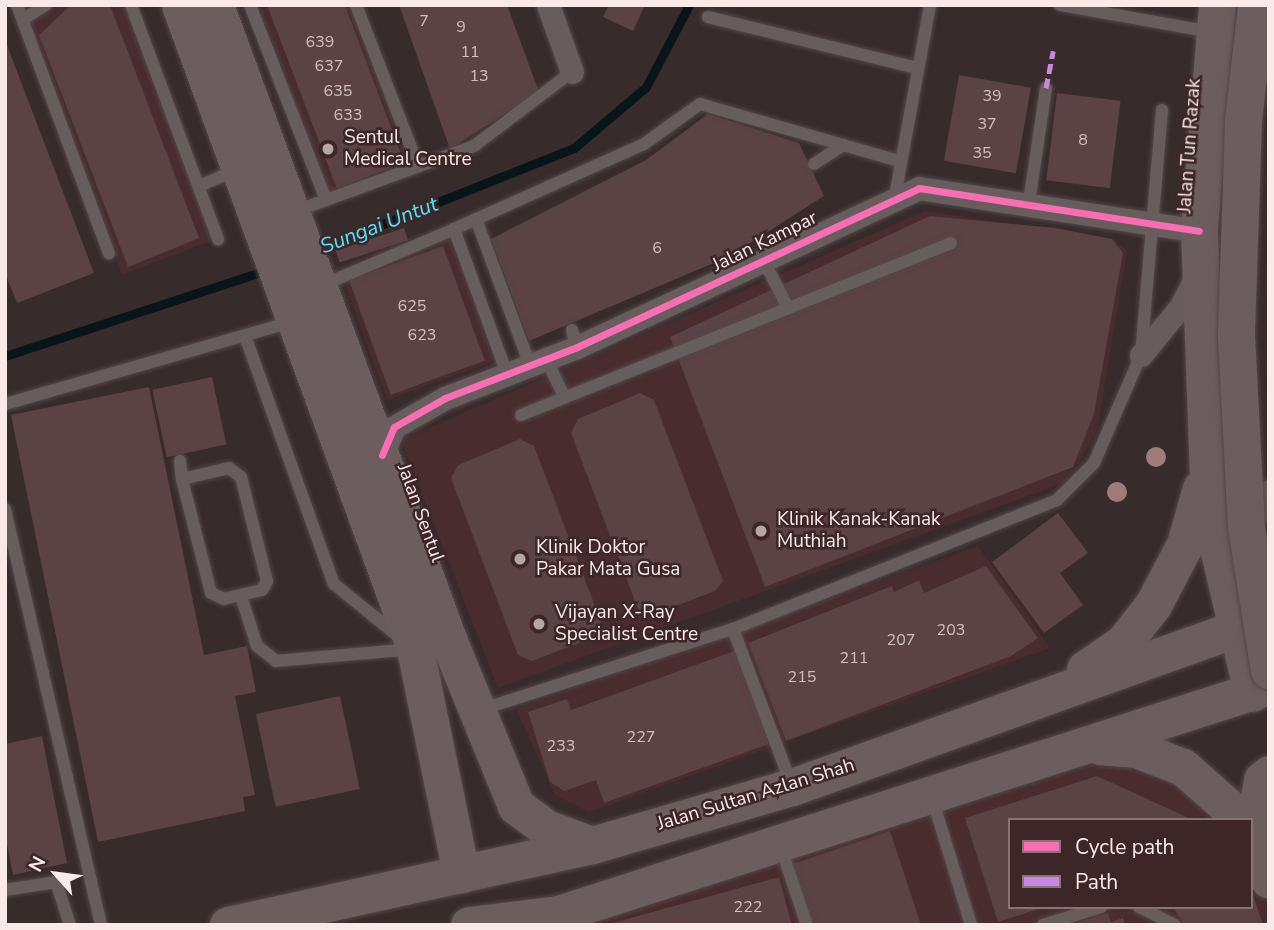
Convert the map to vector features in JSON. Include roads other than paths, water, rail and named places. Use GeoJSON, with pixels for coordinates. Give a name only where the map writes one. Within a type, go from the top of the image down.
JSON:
{"type":"FeatureCollection","features":[{"type":"Feature","properties":{"kind":"main road","name":"Jalan Sentul"},"geometry":{"type":"LineString","coordinates":[[180,5],[242,167],[294,214]]}},
{"type":"Feature","properties":{"kind":"main road","name":"Jalan Sentul"},"geometry":{"type":"LineString","coordinates":[[215,5],[294,214],[306,295],[431,644],[477,711],[516,806],[548,829],[592,845]]}},
{"type":"Feature","properties":{"kind":"main road"},"geometry":{"type":"LineString","coordinates":[[469,925],[548,919],[636,884],[779,843],[930,791],[1084,746],[1263,683],[1246,527],[1236,336],[1242,121],[1256,5]]}},
{"type":"Feature","properties":{"kind":"main road","name":"Jalan Tun Razak"},"geometry":{"type":"LineString","coordinates":[[1215,19],[1199,231],[1209,509],[1252,622],[1263,683]]}},
{"type":"Feature","properties":{"kind":"main road","name":"Jalan Sentul"},"geometry":{"type":"LineString","coordinates":[[306,295],[382,454],[431,644],[461,874]]}},
{"type":"Feature","properties":{"kind":"main road"},"geometry":{"type":"LineString","coordinates":[[1207,456],[1234,509],[1261,508],[1269,498]]}},
{"type":"Feature","properties":{"kind":"main road"},"geometry":{"type":"LineString","coordinates":[[1045,696],[1139,626],[1185,544],[1207,456]]}},
{"type":"Feature","properties":{"kind":"main road","name":"Jalan Sultan Azlan Shah"},"geometry":{"type":"LineString","coordinates":[[228,925],[592,845],[792,787],[1252,622]]}},
{"type":"Feature","properties":{"kind":"main road"},"geometry":{"type":"LineString","coordinates":[[1084,746],[1136,749],[1183,767],[1237,818]]}},
{"type":"Feature","properties":{"kind":"main road"},"geometry":{"type":"LineString","coordinates":[[1252,818],[1262,780],[1269,774]]}},
{"type":"Feature","properties":{"kind":"main road"},"geometry":{"type":"LineString","coordinates":[[1253,839],[1269,880]]}},
{"type":"Feature","properties":{"kind":"main road"},"geometry":{"type":"LineString","coordinates":[[461,874],[505,895],[636,884]]}},
{"type":"Feature","properties":{"kind":"street"},"geometry":{"type":"LineString","coordinates":[[548,5],[572,72]]}},
{"type":"Feature","properties":{"kind":"street","name":"Jalan Kampar"},"geometry":{"type":"LineString","coordinates":[[382,454],[394,427],[407,417],[538,362],[575,338],[764,261],[895,196],[937,189],[1029,204],[1064,218],[1157,223],[1199,231]]}},
{"type":"Feature","properties":{"kind":"street"},"geometry":{"type":"LineString","coordinates":[[1141,355],[1181,306],[1199,269]]}},
{"type":"Feature","properties":{"kind":"lane"},"geometry":{"type":"LineString","coordinates":[[17,5],[25,18],[109,254]]}},
{"type":"Feature","properties":{"kind":"lane"},"geometry":{"type":"LineString","coordinates":[[25,18],[46,5]]}},
{"type":"Feature","properties":{"kind":"lane"},"geometry":{"type":"LineString","coordinates":[[131,5],[201,185],[218,239]]}},
{"type":"Feature","properties":{"kind":"lane"},"geometry":{"type":"LineString","coordinates":[[250,5],[294,214],[474,146],[572,72]]}},
{"type":"Feature","properties":{"kind":"lane"},"geometry":{"type":"LineString","coordinates":[[356,5],[418,166]]}},
{"type":"Feature","properties":{"kind":"lane"},"geometry":{"type":"LineString","coordinates":[[895,196],[899,161],[930,5]]}},
{"type":"Feature","properties":{"kind":"lane"},"geometry":{"type":"LineString","coordinates":[[1060,5],[1215,19]]}},
{"type":"Feature","properties":{"kind":"lane"},"geometry":{"type":"LineString","coordinates":[[708,17],[918,68]]}},
{"type":"Feature","properties":{"kind":"lane"},"geometry":{"type":"LineString","coordinates":[[1029,204],[1046,88]]}},
{"type":"Feature","properties":{"kind":"lane"},"geometry":{"type":"LineString","coordinates":[[5,404],[245,336],[306,295],[476,219],[507,212],[644,144],[700,104],[899,161]]}},
{"type":"Feature","properties":{"kind":"lane"},"geometry":{"type":"LineString","coordinates":[[477,711],[733,629],[1057,500],[1094,463],[1141,355],[1157,223],[1162,110]]}},
{"type":"Feature","properties":{"kind":"lane"},"geometry":{"type":"LineString","coordinates":[[814,164],[842,145]]}},
{"type":"Feature","properties":{"kind":"lane"},"geometry":{"type":"LineString","coordinates":[[201,185],[242,167]]}},
{"type":"Feature","properties":{"kind":"lane"},"geometry":{"type":"LineString","coordinates":[[476,219],[538,362],[565,398]]}},
{"type":"Feature","properties":{"kind":"lane"},"geometry":{"type":"LineString","coordinates":[[454,229],[507,374]]}},
{"type":"Feature","properties":{"kind":"lane"},"geometry":{"type":"LineString","coordinates":[[521,415],[951,243]]}},
{"type":"Feature","properties":{"kind":"lane"},"geometry":{"type":"LineString","coordinates":[[764,261],[788,308]]}},
{"type":"Feature","properties":{"kind":"lane"},"geometry":{"type":"LineString","coordinates":[[245,336],[334,584],[431,644]]}},
{"type":"Feature","properties":{"kind":"lane"},"geometry":{"type":"LineString","coordinates":[[180,461],[182,479],[211,593],[241,596],[262,590],[267,581],[241,477],[229,468],[182,479]]}},
{"type":"Feature","properties":{"kind":"lane"},"geometry":{"type":"LineString","coordinates":[[5,509],[101,925]]}},
{"type":"Feature","properties":{"kind":"lane"},"geometry":{"type":"LineString","coordinates":[[241,596],[257,646],[276,661],[431,644]]}},
{"type":"Feature","properties":{"kind":"lane"},"geometry":{"type":"LineString","coordinates":[[733,629],[792,787]]}},
{"type":"Feature","properties":{"kind":"lane"},"geometry":{"type":"LineString","coordinates":[[930,791],[971,925]]}},
{"type":"Feature","properties":{"kind":"lane"},"geometry":{"type":"LineString","coordinates":[[779,843],[807,925]]}},
{"type":"Feature","properties":{"kind":"lane"},"geometry":{"type":"LineString","coordinates":[[5,890],[57,882],[70,925]]}},
{"type":"Feature","properties":{"kind":"lane"},"geometry":{"type":"LineString","coordinates":[[1043,925],[1095,909]]}},
{"type":"Feature","properties":{"kind":"lane"},"geometry":{"type":"LineString","coordinates":[[1143,909],[1175,925]]}},
{"type":"Feature","properties":{"kind":"waterway","name":"Sungai Untut"},"geometry":{"type":"LineString","coordinates":[[315,251],[574,148],[646,87],[689,5]]}},
{"type":"Feature","properties":{"kind":"waterway","name":"Sungai Untut"},"geometry":{"type":"LineString","coordinates":[[5,356],[269,269]]}},
{"type":"Feature","properties":{"kind":"place","name":"Sentul Medical Centre"},"geometry":{"type":"Point","coordinates":[328,149]}},
{"type":"Feature","properties":{"kind":"place","name":"Klinik Kanak-Kanak Muthiah"},"geometry":{"type":"Point","coordinates":[761,531]}},
{"type":"Feature","properties":{"kind":"place","name":"Klinik Doktor Pakar Mata Gusa"},"geometry":{"type":"Point","coordinates":[520,559]}},
{"type":"Feature","properties":{"kind":"place","name":"Vijayan X-Ray Specialist Centre"},"geometry":{"type":"Point","coordinates":[539,624]}}]}
